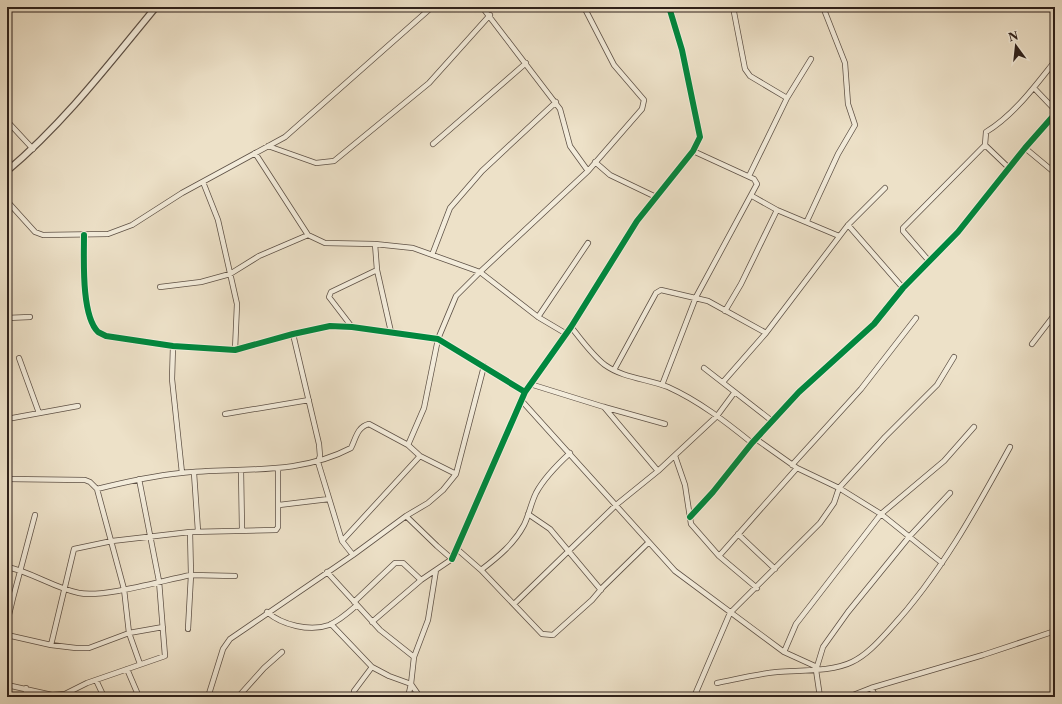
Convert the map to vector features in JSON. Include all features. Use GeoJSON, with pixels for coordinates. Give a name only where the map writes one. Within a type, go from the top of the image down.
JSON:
{"type":"FeatureCollection","features":[{"type":"Feature","properties":{"kind":"street"},"geometry":{"type":"LineString","coordinates":[[7,171],[33,149],[67,114],[156,7]]}},
{"type":"Feature","properties":{"kind":"street"},"geometry":{"type":"LineString","coordinates":[[7,201],[34,232],[38,234],[56,236],[108,234],[132,225],[203,182],[285,137],[432,7]]}},
{"type":"Feature","properties":{"kind":"street"},"geometry":{"type":"LineString","coordinates":[[482,7],[490,15],[556,102],[560,109],[570,146],[588,170]]}},
{"type":"Feature","properties":{"kind":"street"},"geometry":{"type":"LineString","coordinates":[[408,445],[424,408],[438,339],[456,296],[588,170],[642,109],[644,100],[614,65],[584,7]]}},
{"type":"Feature","properties":{"kind":"street"},"geometry":{"type":"LineString","coordinates":[[372,622],[421,580],[452,559],[525,392],[638,221],[693,151],[700,137],[698,121],[682,50],[669,7]]}},
{"type":"Feature","properties":{"kind":"street"},"geometry":{"type":"LineString","coordinates":[[733,7],[745,69],[750,76],[788,98]]}},
{"type":"Feature","properties":{"kind":"street"},"geometry":{"type":"LineString","coordinates":[[807,221],[838,154],[855,125],[848,104],[845,63],[823,7]]}},
{"type":"Feature","properties":{"kind":"street"},"geometry":{"type":"LineString","coordinates":[[268,146],[316,163],[334,161],[429,83],[490,15]]}},
{"type":"Feature","properties":{"kind":"street"},"geometry":{"type":"LineString","coordinates":[[749,176],[788,98],[812,59]]}},
{"type":"Feature","properties":{"kind":"street"},"geometry":{"type":"LineString","coordinates":[[929,261],[903,232],[903,228],[985,145],[986,132],[998,125],[1034,88],[1055,60]]}},
{"type":"Feature","properties":{"kind":"street"},"geometry":{"type":"LineString","coordinates":[[433,144],[526,63]]}},
{"type":"Feature","properties":{"kind":"street"},"geometry":{"type":"LineString","coordinates":[[1034,88],[1055,110]]}},
{"type":"Feature","properties":{"kind":"street"},"geometry":{"type":"LineString","coordinates":[[432,255],[450,208],[482,171],[556,102]]}},
{"type":"Feature","properties":{"kind":"street"},"geometry":{"type":"LineString","coordinates":[[690,517],[713,492],[754,441],[799,392],[874,324],[903,288],[958,232],[1025,148],[1055,114]]}},
{"type":"Feature","properties":{"kind":"street"},"geometry":{"type":"LineString","coordinates":[[7,121],[33,149]]}},
{"type":"Feature","properties":{"kind":"street"},"geometry":{"type":"LineString","coordinates":[[985,145],[1010,168]]}},
{"type":"Feature","properties":{"kind":"street"},"geometry":{"type":"LineString","coordinates":[[1025,148],[1055,172]]}},
{"type":"Feature","properties":{"kind":"street"},"geometry":{"type":"LineString","coordinates":[[662,385],[696,299],[752,196],[757,184],[754,179],[749,176],[693,151]]}},
{"type":"Feature","properties":{"kind":"street"},"geometry":{"type":"LineString","coordinates":[[255,153],[308,234],[325,243],[375,244],[413,248],[480,272],[538,317],[565,333]]}},
{"type":"Feature","properties":{"kind":"street"},"geometry":{"type":"LineString","coordinates":[[595,162],[610,175],[656,197]]}},
{"type":"Feature","properties":{"kind":"street"},"geometry":{"type":"LineString","coordinates":[[203,182],[218,220],[237,304],[235,350]]}},
{"type":"Feature","properties":{"kind":"street"},"geometry":{"type":"LineString","coordinates":[[723,382],[766,333],[848,225],[885,188]]}},
{"type":"Feature","properties":{"kind":"street"},"geometry":{"type":"LineString","coordinates":[[752,196],[778,210],[840,236]]}},
{"type":"Feature","properties":{"kind":"street"},"geometry":{"type":"LineString","coordinates":[[725,311],[741,284],[778,210]]}},
{"type":"Feature","properties":{"kind":"street"},"geometry":{"type":"LineString","coordinates":[[848,225],[903,288]]}},
{"type":"Feature","properties":{"kind":"street"},"geometry":{"type":"LineString","coordinates":[[84,234],[84,291],[93,323],[98,332],[106,336],[173,346],[235,350],[293,334],[330,326],[391,332],[438,339],[525,392]]}},
{"type":"Feature","properties":{"kind":"street"},"geometry":{"type":"LineString","coordinates":[[160,287],[201,282],[230,274],[258,256],[308,234]]}},
{"type":"Feature","properties":{"kind":"street"},"geometry":{"type":"LineString","coordinates":[[538,317],[588,243]]}},
{"type":"Feature","properties":{"kind":"street"},"geometry":{"type":"LineString","coordinates":[[375,244],[377,270],[391,332]]}},
{"type":"Feature","properties":{"kind":"street"},"geometry":{"type":"LineString","coordinates":[[352,327],[329,297],[329,294],[377,270]]}},
{"type":"Feature","properties":{"kind":"street"},"geometry":{"type":"LineString","coordinates":[[614,370],[656,293],[661,290],[708,301],[766,333]]}},
{"type":"Feature","properties":{"kind":"street"},"geometry":{"type":"LineString","coordinates":[[1032,344],[1055,314]]}},
{"type":"Feature","properties":{"kind":"street"},"geometry":{"type":"LineString","coordinates":[[7,318],[30,317]]}},
{"type":"Feature","properties":{"kind":"street"},"geometry":{"type":"LineString","coordinates":[[792,464],[861,389],[916,318]]}},
{"type":"Feature","properties":{"kind":"street"},"geometry":{"type":"LineString","coordinates":[[570,326],[604,364],[614,370],[662,385],[692,399],[797,468],[839,488],[881,514],[942,563]]}},
{"type":"Feature","properties":{"kind":"street"},"geometry":{"type":"LineString","coordinates":[[293,334],[319,444],[320,456],[318,462],[342,541],[353,555]]}},
{"type":"Feature","properties":{"kind":"street"},"geometry":{"type":"LineString","coordinates":[[173,346],[172,379],[182,473]]}},
{"type":"Feature","properties":{"kind":"street"},"geometry":{"type":"LineString","coordinates":[[693,697],[730,613],[820,523],[834,503],[839,488],[885,437],[937,385],[954,357]]}},
{"type":"Feature","properties":{"kind":"street"},"geometry":{"type":"LineString","coordinates":[[19,358],[39,413]]}},
{"type":"Feature","properties":{"kind":"street"},"geometry":{"type":"LineString","coordinates":[[208,697],[224,649],[230,639],[353,555],[406,516],[428,503],[443,490],[456,474],[484,366]]}},
{"type":"Feature","properties":{"kind":"street"},"geometry":{"type":"LineString","coordinates":[[704,368],[772,421]]}},
{"type":"Feature","properties":{"kind":"street"},"geometry":{"type":"LineString","coordinates":[[530,384],[664,424]]}},
{"type":"Feature","properties":{"kind":"street"},"geometry":{"type":"LineString","coordinates":[[514,604],[616,505],[658,471],[717,416],[734,392]]}},
{"type":"Feature","properties":{"kind":"street"},"geometry":{"type":"LineString","coordinates":[[225,414],[309,400]]}},
{"type":"Feature","properties":{"kind":"street"},"geometry":{"type":"LineString","coordinates":[[521,400],[675,571],[784,652],[816,669]]}},
{"type":"Feature","properties":{"kind":"street"},"geometry":{"type":"LineString","coordinates":[[7,419],[78,406]]}},
{"type":"Feature","properties":{"kind":"street"},"geometry":{"type":"LineString","coordinates":[[604,407],[658,471]]}},
{"type":"Feature","properties":{"kind":"street"},"geometry":{"type":"LineString","coordinates":[[97,489],[139,479],[182,473],[278,470],[318,462],[351,448],[358,431],[363,426],[369,424],[408,445],[420,456],[456,474]]}},
{"type":"Feature","properties":{"kind":"street"},"geometry":{"type":"LineString","coordinates":[[784,652],[796,624],[881,514],[944,461],[974,427]]}},
{"type":"Feature","properties":{"kind":"street"},"geometry":{"type":"LineString","coordinates":[[717,683],[776,672],[816,669],[851,662],[876,644],[913,605],[942,563],[974,514],[1010,447]]}},
{"type":"Feature","properties":{"kind":"street"},"geometry":{"type":"LineString","coordinates":[[482,570],[510,544],[524,525],[536,494],[543,482],[570,453]]}},
{"type":"Feature","properties":{"kind":"street"},"geometry":{"type":"LineString","coordinates":[[342,541],[420,456]]}},
{"type":"Feature","properties":{"kind":"street"},"geometry":{"type":"LineString","coordinates":[[675,456],[685,485],[691,524],[694,529],[719,556],[756,588]]}},
{"type":"Feature","properties":{"kind":"street"},"geometry":{"type":"LineString","coordinates":[[719,556],[797,468]]}},
{"type":"Feature","properties":{"kind":"street"},"geometry":{"type":"LineString","coordinates":[[241,470],[242,529]]}},
{"type":"Feature","properties":{"kind":"street"},"geometry":{"type":"LineString","coordinates":[[51,645],[63,589],[74,549],[112,541],[198,531],[278,529],[280,505],[278,470]]}},
{"type":"Feature","properties":{"kind":"street"},"geometry":{"type":"LineString","coordinates":[[194,473],[198,531]]}},
{"type":"Feature","properties":{"kind":"street"},"geometry":{"type":"LineString","coordinates":[[7,479],[86,480],[97,489],[124,589],[129,633],[140,664]]}},
{"type":"Feature","properties":{"kind":"street"},"geometry":{"type":"LineString","coordinates":[[7,685],[59,695],[96,680],[165,656],[159,581],[139,479]]}},
{"type":"Feature","properties":{"kind":"street"},"geometry":{"type":"LineString","coordinates":[[820,697],[816,669],[823,647],[848,612],[909,536],[950,493]]}},
{"type":"Feature","properties":{"kind":"street"},"geometry":{"type":"LineString","coordinates":[[280,505],[329,499]]}},
{"type":"Feature","properties":{"kind":"street"},"geometry":{"type":"LineString","coordinates":[[528,514],[550,529],[601,590]]}},
{"type":"Feature","properties":{"kind":"street"},"geometry":{"type":"LineString","coordinates":[[7,623],[35,515]]}},
{"type":"Feature","properties":{"kind":"street"},"geometry":{"type":"LineString","coordinates":[[406,516],[452,559]]}},
{"type":"Feature","properties":{"kind":"street"},"geometry":{"type":"LineString","coordinates":[[188,629],[191,575],[190,532]]}},
{"type":"Feature","properties":{"kind":"street"},"geometry":{"type":"LineString","coordinates":[[738,534],[776,568]]}},
{"type":"Feature","properties":{"kind":"street"},"geometry":{"type":"LineString","coordinates":[[457,549],[482,570],[542,634],[553,635],[592,600],[649,542]]}},
{"type":"Feature","properties":{"kind":"street"},"geometry":{"type":"LineString","coordinates":[[268,612],[281,621],[302,626],[323,626],[331,624],[356,604],[395,563],[403,563],[421,580]]}},
{"type":"Feature","properties":{"kind":"street"},"geometry":{"type":"LineString","coordinates":[[7,567],[20,570],[63,589],[80,594],[124,589],[191,575],[235,576]]}},
{"type":"Feature","properties":{"kind":"street"},"geometry":{"type":"LineString","coordinates":[[408,697],[414,657],[428,620],[436,570]]}},
{"type":"Feature","properties":{"kind":"street"},"geometry":{"type":"LineString","coordinates":[[327,572],[372,622],[395,644],[414,657]]}},
{"type":"Feature","properties":{"kind":"street"},"geometry":{"type":"LineString","coordinates":[[7,595],[13,598]]}},
{"type":"Feature","properties":{"kind":"street"},"geometry":{"type":"LineString","coordinates":[[331,624],[372,667],[389,676],[411,684],[420,697]]}},
{"type":"Feature","properties":{"kind":"street"},"geometry":{"type":"LineString","coordinates":[[7,635],[51,645],[89,648],[129,633],[163,627]]}},
{"type":"Feature","properties":{"kind":"street"},"geometry":{"type":"LineString","coordinates":[[848,697],[871,688],[984,656],[1055,631]]}},
{"type":"Feature","properties":{"kind":"street"},"geometry":{"type":"LineString","coordinates":[[238,697],[264,668],[282,652]]}},
{"type":"Feature","properties":{"kind":"street"},"geometry":{"type":"LineString","coordinates":[[355,697],[354,691],[356,686],[372,667]]}},
{"type":"Feature","properties":{"kind":"street"},"geometry":{"type":"LineString","coordinates":[[126,669],[139,697]]}},
{"type":"Feature","properties":{"kind":"street"},"geometry":{"type":"LineString","coordinates":[[96,680],[104,697]]}},
{"type":"Feature","properties":{"kind":"street"},"geometry":{"type":"LineString","coordinates":[[26,688],[26,697]]}},
{"type":"Feature","properties":{"kind":"street"},"geometry":{"type":"LineString","coordinates":[[871,688],[876,697]]}},
{"type":"Feature","properties":{"kind":"cycle path"},"geometry":{"type":"LineString","coordinates":[[452,559],[525,392],[571,327],[637,221],[693,151],[700,137],[682,50],[669,7]]}},
{"type":"Feature","properties":{"kind":"cycle path"},"geometry":{"type":"LineString","coordinates":[[690,517],[713,492],[752,443],[799,392],[874,324],[903,288],[958,232],[1025,148],[1055,114]]}},
{"type":"Feature","properties":{"kind":"cycle path"},"geometry":{"type":"LineString","coordinates":[[84,235],[86,300],[93,324],[98,332],[106,336],[173,346],[235,350],[293,334],[330,326],[352,327],[438,339],[525,392]]}}]}
